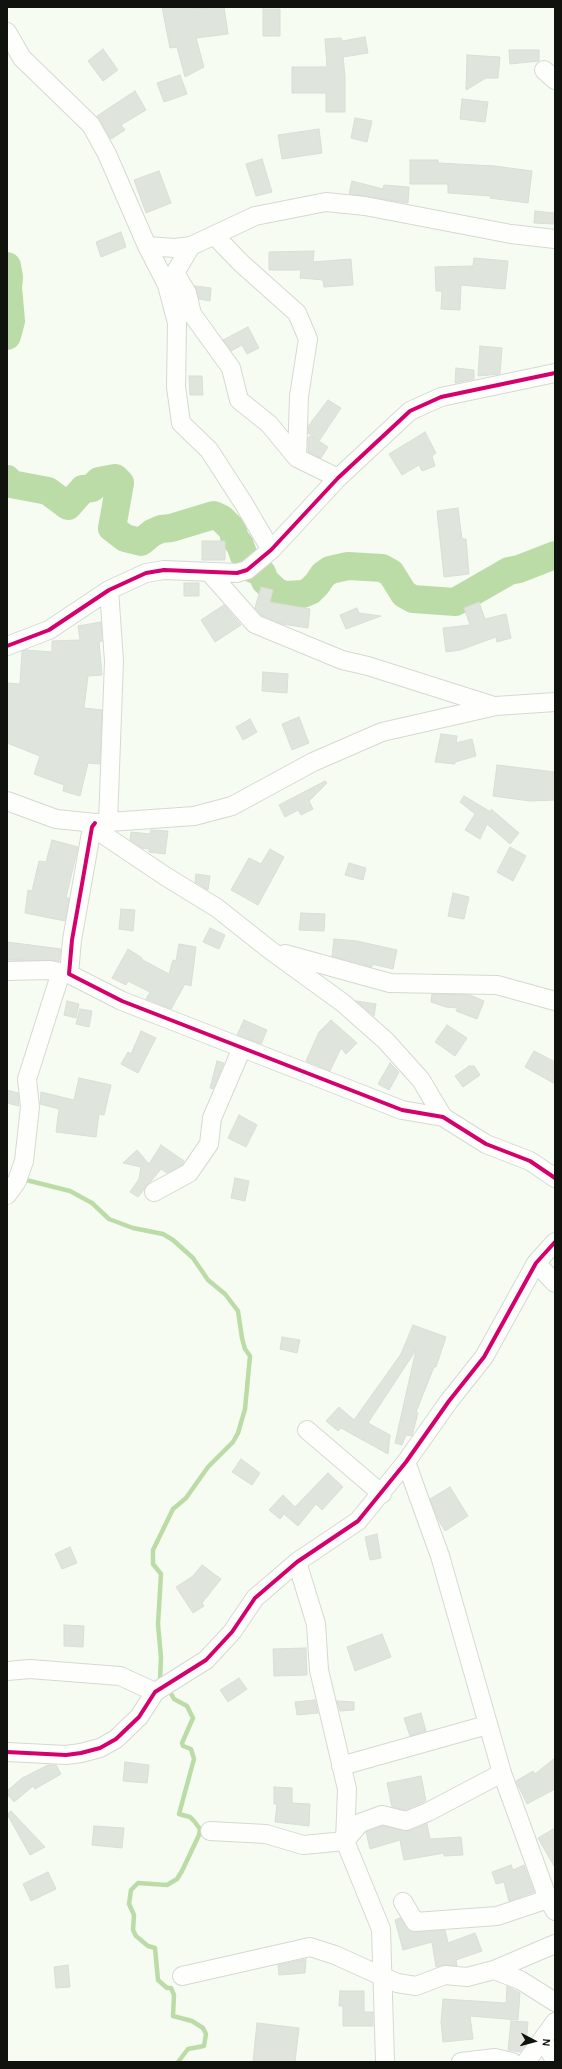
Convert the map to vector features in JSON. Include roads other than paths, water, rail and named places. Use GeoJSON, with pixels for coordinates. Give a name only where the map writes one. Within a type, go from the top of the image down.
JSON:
{"type":"FeatureCollection","features":[{"type":"Feature","properties":{"kind":"street"},"geometry":{"type":"LineString","coordinates":[[7,32],[14,58],[91,125],[107,154],[147,246],[167,285],[177,323],[176,386],[181,423],[209,450],[222,468],[271,550]]}},
{"type":"Feature","properties":{"kind":"street"},"geometry":{"type":"LineString","coordinates":[[147,246],[175,248],[191,246],[255,216],[326,202],[365,206],[511,234],[555,239]]}},
{"type":"Feature","properties":{"kind":"street"},"geometry":{"type":"LineString","coordinates":[[215,236],[241,263],[296,313],[308,339],[299,396],[297,458]]}},
{"type":"Feature","properties":{"kind":"street"},"geometry":{"type":"LineString","coordinates":[[191,246],[175,273],[187,293],[192,314],[231,368],[239,400],[269,424],[297,458],[338,478]]}},
{"type":"Feature","properties":{"kind":"street"},"geometry":{"type":"LineString","coordinates":[[7,646],[49,630],[109,590],[146,573],[164,570],[237,573],[250,568],[271,550],[338,478],[410,411],[441,397],[555,373]]}},
{"type":"Feature","properties":{"kind":"street"},"geometry":{"type":"LineString","coordinates":[[209,572],[255,624],[342,660],[394,674],[496,706]]}},
{"type":"Feature","properties":{"kind":"street"},"geometry":{"type":"LineString","coordinates":[[7,1195],[17,1181],[24,1161],[30,1107],[27,1079],[65,973],[98,824],[114,661],[109,590]]}},
{"type":"Feature","properties":{"kind":"street"},"geometry":{"type":"LineString","coordinates":[[7,801],[56,819],[98,824],[194,816],[232,806],[313,762],[382,732],[496,706],[555,702]]}},
{"type":"Feature","properties":{"kind":"street"},"geometry":{"type":"LineString","coordinates":[[98,824],[165,876],[217,908],[270,950],[343,1003],[386,1041],[421,1080],[443,1117]]}},
{"type":"Feature","properties":{"kind":"street"},"geometry":{"type":"LineString","coordinates":[[270,950],[390,983],[496,985],[555,1002]]}},
{"type":"Feature","properties":{"kind":"street"},"geometry":{"type":"LineString","coordinates":[[7,971],[50,970],[65,973],[122,1001],[402,1110],[443,1117],[486,1144],[530,1160],[555,1178]]}},
{"type":"Feature","properties":{"kind":"street"},"geometry":{"type":"LineString","coordinates":[[154,1192],[189,1173],[209,1144],[212,1118],[242,1048]]}},
{"type":"Feature","properties":{"kind":"street"},"geometry":{"type":"LineString","coordinates":[[7,1752],[66,1755],[100,1748],[116,1739],[139,1717],[155,1692],[206,1660],[232,1632],[256,1598],[297,1562],[358,1521],[382,1494],[449,1401],[484,1357],[503,1319],[536,1263],[555,1242]]}},
{"type":"Feature","properties":{"kind":"street"},"geometry":{"type":"LineString","coordinates":[[536,1263],[555,1283]]}},
{"type":"Feature","properties":{"kind":"street"},"geometry":{"type":"LineString","coordinates":[[307,1430],[382,1494]]}},
{"type":"Feature","properties":{"kind":"street"},"geometry":{"type":"LineString","coordinates":[[403,1902],[415,1922],[497,1916],[552,1905],[502,1773],[487,1726],[440,1556],[406,1462]]}},
{"type":"Feature","properties":{"kind":"street"},"geometry":{"type":"LineString","coordinates":[[297,1562],[316,1624],[319,1670],[347,1789],[345,1841],[380,1929],[384,2062]]}},
{"type":"Feature","properties":{"kind":"street"},"geometry":{"type":"LineString","coordinates":[[7,1671],[30,1670],[120,1676],[155,1692]]}},
{"type":"Feature","properties":{"kind":"street"},"geometry":{"type":"LineString","coordinates":[[341,1766],[487,1726]]}},
{"type":"Feature","properties":{"kind":"street"},"geometry":{"type":"LineString","coordinates":[[210,1831],[266,1834],[303,1845],[345,1841],[360,1823],[382,1815],[406,1820],[435,1808],[502,1773]]}},
{"type":"Feature","properties":{"kind":"street"},"geometry":{"type":"LineString","coordinates":[[182,1976],[310,1947],[335,1955],[397,1983],[416,1986],[446,1975],[467,1977],[494,1970],[555,1944]]}},
{"type":"Feature","properties":{"kind":"street"},"geometry":{"type":"LineString","coordinates":[[494,1970],[520,1980],[555,2002]]}},
{"type":"Feature","properties":{"kind":"street"},"geometry":{"type":"LineString","coordinates":[[526,2062],[543,2041],[555,2022]]}},
{"type":"Feature","properties":{"kind":"street"},"geometry":{"type":"LineString","coordinates":[[543,2041],[555,2060]]}},
{"type":"Feature","properties":{"kind":"street"},"geometry":{"type":"LineString","coordinates":[[461,2062],[495,2058],[512,2062]]}},
{"type":"Feature","properties":{"kind":"waterway"},"geometry":{"type":"LineString","coordinates":[[7,266],[11,321],[7,336]]}},
{"type":"Feature","properties":{"kind":"waterway"},"geometry":{"type":"LineString","coordinates":[[7,479],[11,484],[48,491],[68,506],[83,489],[92,488],[99,481],[115,478],[120,483],[112,528],[125,538],[141,542],[152,533],[161,529],[171,528],[214,515],[222,519],[233,530],[234,537],[240,545],[248,567],[262,573],[265,581],[277,592],[285,595],[303,594],[310,591],[323,575],[330,570],[348,566],[382,568],[391,573],[404,594],[413,599],[455,602],[509,571],[519,569],[555,555]]}},
{"type":"Feature","properties":{"kind":"waterway"},"geometry":{"type":"LineString","coordinates":[[22,1179],[70,1191],[92,1203],[109,1219],[133,1228],[163,1234],[173,1240],[193,1258],[208,1280],[225,1294],[238,1311],[242,1338],[245,1349],[250,1356],[245,1409],[238,1433],[233,1442],[208,1467],[186,1498],[173,1509],[153,1550],[153,1564],[161,1574],[158,1624],[161,1658],[160,1679],[164,1683]]}},
{"type":"Feature","properties":{"kind":"waterway"},"geometry":{"type":"LineString","coordinates":[[168,1688],[174,1699],[187,1706],[193,1718],[182,1743],[183,1746],[191,1749],[194,1759],[179,1814],[190,1817],[194,1821],[200,1829],[199,1835],[177,1879],[167,1885],[138,1883],[131,1890],[129,1904],[134,1915],[133,1930],[136,1936],[148,1946],[155,1948],[158,1980],[167,1988],[171,1988],[174,1995],[173,2016],[192,2021],[203,2028],[206,2034],[204,2046],[188,2049],[178,2062]]}}]}
